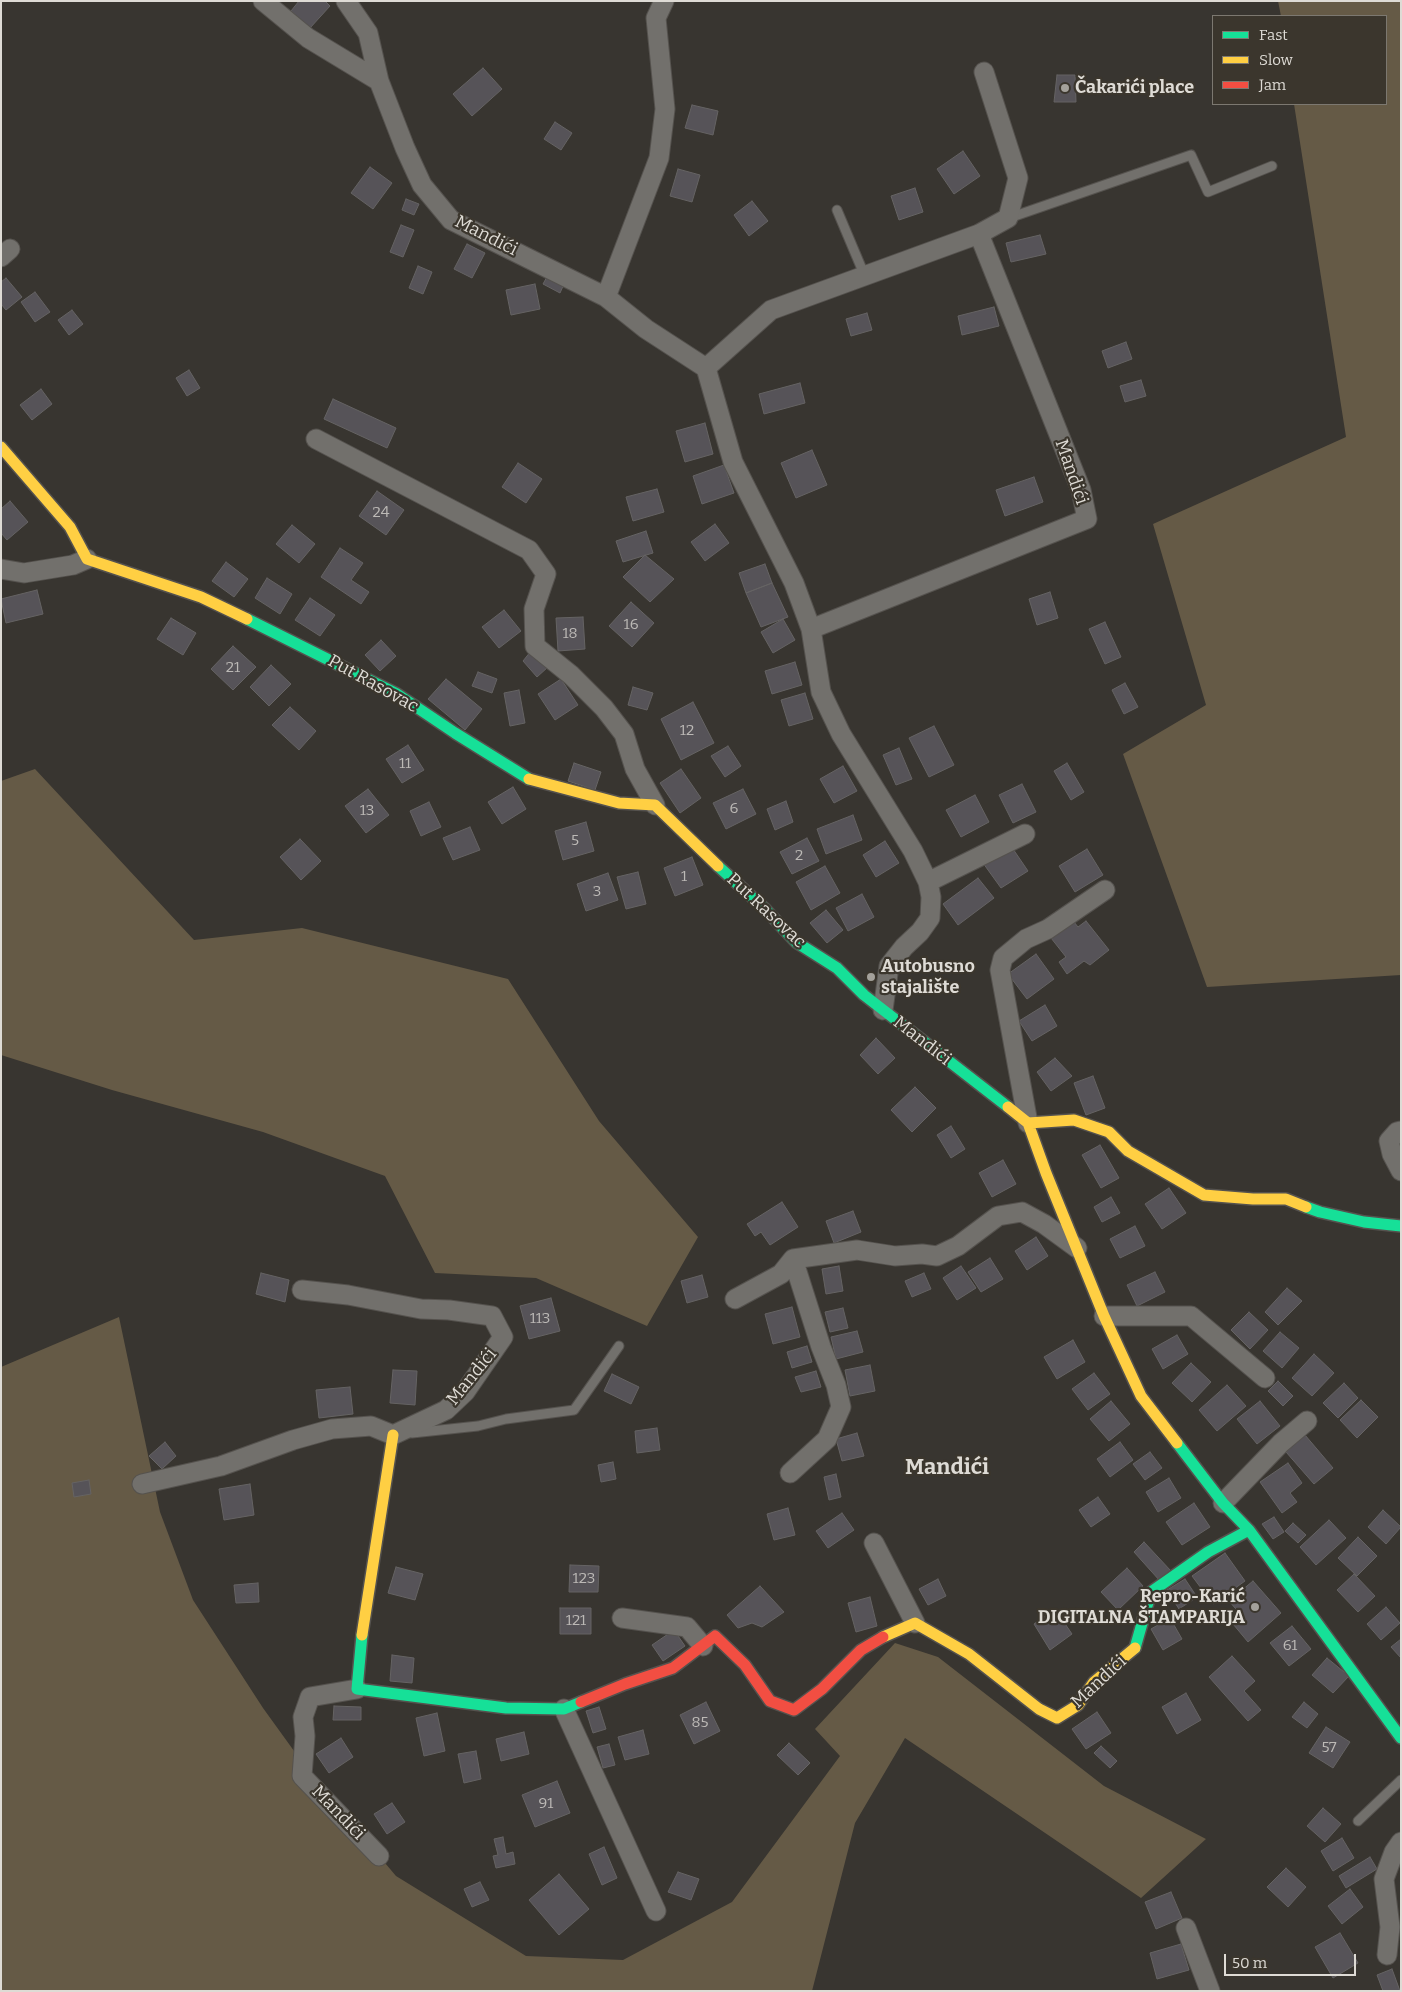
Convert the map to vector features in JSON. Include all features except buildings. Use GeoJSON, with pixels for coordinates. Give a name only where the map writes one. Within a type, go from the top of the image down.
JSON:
{"type":"FeatureCollection","features":[{"type":"Feature","properties":{"kind":"street"},"geometry":{"type":"LineString","coordinates":[[263,1],[308,38],[380,81]]}},
{"type":"Feature","properties":{"kind":"street","name":"Mandići"},"geometry":{"type":"LineString","coordinates":[[346,1],[368,33],[380,81],[405,148],[422,185],[451,220],[606,298],[646,329],[706,368],[733,462],[794,583],[811,629],[821,692],[841,734],[913,851],[928,882],[931,897],[930,918],[920,932],[904,946],[889,966],[883,1010],[1028,1123]]}},
{"type":"Feature","properties":{"kind":"street"},"geometry":{"type":"LineString","coordinates":[[606,298],[659,158],[664,110],[656,18],[664,1]]}},
{"type":"Feature","properties":{"kind":"street"},"geometry":{"type":"LineString","coordinates":[[706,368],[771,310],[864,274],[979,234],[1008,218],[1018,178],[984,72]]}},
{"type":"Feature","properties":{"kind":"street","name":"Mandići"},"geometry":{"type":"LineString","coordinates":[[811,629],[1086,520],[1081,490],[979,234]]}},
{"type":"Feature","properties":{"kind":"street","name":"Put Rasovac"},"geometry":{"type":"LineString","coordinates":[[316,439],[529,550],[546,574],[534,610],[534,646],[571,675],[604,708],[624,734],[635,769],[655,805],[766,910],[796,942],[837,968],[864,995],[883,1010]]}},
{"type":"Feature","properties":{"kind":"street"},"geometry":{"type":"LineString","coordinates":[[1,446],[70,527],[87,559],[73,565],[24,573],[1,569]]}},
{"type":"Feature","properties":{"kind":"street","name":"Put Rasovac"},"geometry":{"type":"LineString","coordinates":[[87,559],[201,596],[325,657],[397,694],[531,780],[619,803],[655,805]]}},
{"type":"Feature","properties":{"kind":"street"},"geometry":{"type":"LineString","coordinates":[[928,882],[1024,834]]}},
{"type":"Feature","properties":{"kind":"street"},"geometry":{"type":"LineString","coordinates":[[1105,890],[1048,929],[1026,939],[1003,958],[1000,970],[1028,1123],[1046,1174],[1104,1316],[1141,1396],[1223,1503],[1249,1530],[1401,1738]]}},
{"type":"Feature","properties":{"kind":"street"},"geometry":{"type":"LineString","coordinates":[[1028,1123],[1074,1120],[1109,1132],[1128,1150],[1204,1195],[1253,1199],[1286,1199],[1329,1214],[1364,1222],[1401,1226]]}},
{"type":"Feature","properties":{"kind":"street"},"geometry":{"type":"LineString","coordinates":[[1401,1132],[1397,1132],[1389,1141],[1392,1154],[1401,1171]]}},
{"type":"Feature","properties":{"kind":"street"},"geometry":{"type":"LineString","coordinates":[[735,1299],[781,1274],[794,1259],[857,1250],[895,1256],[922,1254],[937,1256],[958,1246],[998,1216],[1022,1212],[1044,1224],[1077,1248]]}},
{"type":"Feature","properties":{"kind":"street"},"geometry":{"type":"LineString","coordinates":[[790,1473],[827,1439],[841,1407],[836,1385],[821,1347],[794,1259]]}},
{"type":"Feature","properties":{"kind":"street","name":"Mandići"},"geometry":{"type":"LineString","coordinates":[[302,1290],[421,1309],[449,1310],[492,1316],[503,1337],[465,1392],[446,1410],[393,1435]]}},
{"type":"Feature","properties":{"kind":"street"},"geometry":{"type":"LineString","coordinates":[[1104,1316],[1191,1316],[1265,1378]]}},
{"type":"Feature","properties":{"kind":"street"},"geometry":{"type":"LineString","coordinates":[[1223,1503],[1281,1443],[1307,1421]]}},
{"type":"Feature","properties":{"kind":"street"},"geometry":{"type":"LineString","coordinates":[[142,1484],[221,1466],[293,1440],[332,1429],[371,1426],[393,1435],[363,1629],[358,1689]]}},
{"type":"Feature","properties":{"kind":"street","name":"Mandići"},"geometry":{"type":"LineString","coordinates":[[379,1856],[302,1776],[305,1736],[303,1717],[310,1697],[358,1689],[506,1708],[564,1709],[625,1684],[673,1668],[715,1636],[745,1665],[770,1701],[794,1710],[822,1688],[862,1650],[884,1636],[915,1623],[969,1654],[1039,1709],[1057,1718],[1078,1705],[1094,1682],[1136,1648],[1151,1592],[1208,1552],[1249,1530]]}},
{"type":"Feature","properties":{"kind":"street"},"geometry":{"type":"LineString","coordinates":[[874,1543],[915,1623]]}},
{"type":"Feature","properties":{"kind":"street"},"geometry":{"type":"LineString","coordinates":[[622,1618],[687,1627],[703,1646]]}},
{"type":"Feature","properties":{"kind":"street"},"geometry":{"type":"LineString","coordinates":[[564,1709],[656,1911]]}},
{"type":"Feature","properties":{"kind":"street"},"geometry":{"type":"LineString","coordinates":[[1387,1955],[1390,1927],[1384,1879],[1394,1852],[1401,1842]]}},
{"type":"Feature","properties":{"kind":"street"},"geometry":{"type":"LineString","coordinates":[[1186,1928],[1210,1991]]}},
{"type":"Feature","properties":{"kind":"lane"},"geometry":{"type":"LineString","coordinates":[[1008,218],[1190,155],[1208,192],[1272,166]]}},
{"type":"Feature","properties":{"kind":"lane"},"geometry":{"type":"LineString","coordinates":[[837,210],[864,274]]}},
{"type":"Feature","properties":{"kind":"lane"},"geometry":{"type":"LineString","coordinates":[[393,1435],[478,1426],[506,1419],[574,1410],[619,1346]]}},
{"type":"Feature","properties":{"kind":"lane"},"geometry":{"type":"LineString","coordinates":[[1358,1821],[1401,1780]]}},
{"type":"Feature","properties":{"kind":"shaded area"},"geometry":{"type":"Polygon","coordinates":[[[1278,1],[1401,1],[1401,975],[1207,987],[1123,754],[1206,705],[1153,524],[1346,437],[1294,105],[1387,105],[1387,15],[1281,15],[1278,1]]]}},
{"type":"Feature","properties":{"kind":"shaded area"},"geometry":{"type":"Polygon","coordinates":[[[35,769],[194,940],[302,928],[508,979],[599,1121],[698,1237],[647,1326],[536,1278],[435,1273],[385,1176],[263,1132],[112,1090],[1,1055],[1,781],[35,769]]]}},
{"type":"Feature","properties":{"kind":"shaded area"},"geometry":{"type":"Polygon","coordinates":[[[119,1317],[160,1512],[193,1600],[263,1708],[315,1780],[396,1876],[526,1956],[623,1960],[732,1902],[840,1756],[815,1729],[895,1643],[938,1657],[1104,1786],[1206,1839],[1141,1898],[905,1738],[855,1823],[812,1991],[1,1991],[1,1367],[119,1317]]]}},
{"type":"Feature","properties":{"kind":"traffic: fast"},"geometry":{"type":"LineString","coordinates":[[247,619],[397,694],[529,779]]}},
{"type":"Feature","properties":{"kind":"traffic: fast"},"geometry":{"type":"LineString","coordinates":[[718,866],[766,910],[796,942],[837,968],[864,995],[1008,1107]]}},
{"type":"Feature","properties":{"kind":"traffic: fast"},"geometry":{"type":"LineString","coordinates":[[1306,1207],[1364,1222],[1401,1226]]}},
{"type":"Feature","properties":{"kind":"traffic: fast"},"geometry":{"type":"LineString","coordinates":[[1177,1443],[1223,1503],[1249,1530],[1401,1738]]}},
{"type":"Feature","properties":{"kind":"traffic: fast"},"geometry":{"type":"LineString","coordinates":[[1135,1648],[1151,1592],[1208,1552],[1249,1530]]}},
{"type":"Feature","properties":{"kind":"traffic: fast"},"geometry":{"type":"LineString","coordinates":[[362,1635],[357,1689],[506,1708],[564,1709],[581,1702]]}},
{"type":"Feature","properties":{"kind":"traffic: slow"},"geometry":{"type":"LineString","coordinates":[[1,447],[70,527],[87,559],[201,597],[247,619]]}},
{"type":"Feature","properties":{"kind":"traffic: slow"},"geometry":{"type":"LineString","coordinates":[[529,779],[619,803],[655,805],[718,866]]}},
{"type":"Feature","properties":{"kind":"traffic: slow"},"geometry":{"type":"LineString","coordinates":[[1008,1107],[1028,1123],[1046,1173],[1104,1316],[1141,1396],[1177,1443]]}},
{"type":"Feature","properties":{"kind":"traffic: slow"},"geometry":{"type":"LineString","coordinates":[[1028,1123],[1074,1120],[1109,1132],[1128,1151],[1204,1195],[1253,1199],[1286,1199],[1306,1207]]}},
{"type":"Feature","properties":{"kind":"traffic: slow"},"geometry":{"type":"LineString","coordinates":[[362,1635],[393,1435]]}},
{"type":"Feature","properties":{"kind":"traffic: slow"},"geometry":{"type":"LineString","coordinates":[[883,1637],[915,1623],[969,1654],[1039,1709],[1057,1718],[1078,1705],[1094,1682],[1135,1648]]}},
{"type":"Feature","properties":{"kind":"traffic: jam"},"geometry":{"type":"LineString","coordinates":[[581,1702],[625,1684],[673,1668],[715,1636],[745,1665],[770,1701],[794,1710],[822,1689],[861,1650],[883,1637]]}},
{"type":"Feature","properties":{"kind":"place","name":"Čakarići place"},"geometry":{"type":"Point","coordinates":[1065,88]}},
{"type":"Feature","properties":{"kind":"place","name":"Autobusno stajalište"},"geometry":{"type":"Point","coordinates":[871,977]}},
{"type":"Feature","properties":{"kind":"place","name":"Repro-Karić DIGITALNA ŠTAMPARIJA"},"geometry":{"type":"Point","coordinates":[1255,1607]}},
{"type":"Feature","properties":{"kind":"district","name":"Mandići"},"geometry":{"type":"Point","coordinates":[947,1468]}}]}
